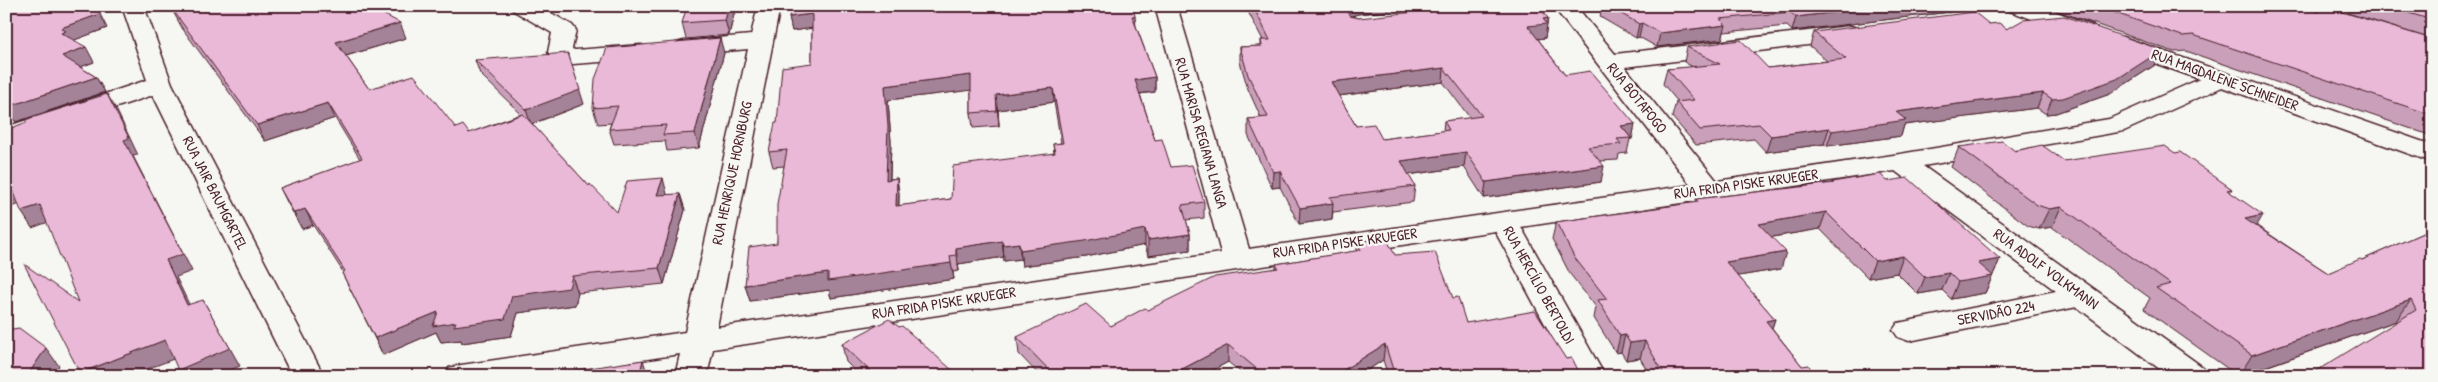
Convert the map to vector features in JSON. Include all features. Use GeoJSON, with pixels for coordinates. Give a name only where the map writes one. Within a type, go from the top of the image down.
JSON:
{"type":"FeatureCollection","features":[{"type":"Feature","properties":{"kind":"street","name":"RUA JAIR BAUMGARTEL"},"geometry":{"type":"LineString","coordinates":[[133,6],[160,84],[308,376]]}},
{"type":"Feature","properties":{"kind":"street"},"geometry":{"type":"LineString","coordinates":[[522,6],[564,30],[560,52],[573,57],[760,41]]}},
{"type":"Feature","properties":{"kind":"street","name":"RUA HENRIQUE HORNBURG"},"geometry":{"type":"LineString","coordinates":[[691,376],[760,41],[769,6]]}},
{"type":"Feature","properties":{"kind":"street","name":"RUA MARISA REGIANA LANGA"},"geometry":{"type":"LineString","coordinates":[[1166,6],[1237,259]]}},
{"type":"Feature","properties":{"kind":"street","name":"RUA BOTAFOGO"},"geometry":{"type":"LineString","coordinates":[[1564,6],[1710,190]]}},
{"type":"Feature","properties":{"kind":"street","name":"RUA MAGDALENE SCHNEIDER"},"geometry":{"type":"LineString","coordinates":[[2018,6],[2432,154]]}},
{"type":"Feature","properties":{"kind":"street"},"geometry":{"type":"LineString","coordinates":[[1608,62],[1870,31]]}},
{"type":"Feature","properties":{"kind":"street","name":"RUA FRIDA PISKE KRUEGER"},"geometry":{"type":"LineString","coordinates":[[461,376],[1237,259],[1900,162],[2115,126],[2220,79]]}},
{"type":"Feature","properties":{"kind":"street"},"geometry":{"type":"LineString","coordinates":[[6,136],[160,84]]}},
{"type":"Feature","properties":{"kind":"street","name":"RUA ADOLF VOLKMANN"},"geometry":{"type":"LineString","coordinates":[[1900,162],[2192,376]]}},
{"type":"Feature","properties":{"kind":"street","name":"RUA HERCÍLIO BERTOLDI"},"geometry":{"type":"LineString","coordinates":[[1503,220],[1589,376]]}},
{"type":"Feature","properties":{"kind":"street","name":"SERVIDÃO 224"},"geometry":{"type":"LineString","coordinates":[[1909,330],[2082,296]]}},
{"type":"Feature","properties":{"kind":"building"},"geometry":{"type":"Polygon","coordinates":[[[6,6],[92,6],[100,14],[61,28],[66,31],[61,33],[86,47],[62,56],[96,77],[7,107],[6,6]]]}},
{"type":"Feature","properties":{"kind":"building"},"geometry":{"type":"Polygon","coordinates":[[[173,6],[368,6],[400,23],[336,42],[369,89],[414,75],[456,128],[463,125],[469,133],[523,114],[589,186],[590,184],[617,212],[627,181],[663,178],[657,195],[680,194],[659,268],[572,276],[569,288],[512,296],[505,319],[454,326],[456,322],[433,326],[438,312],[375,338],[342,273],[345,271],[305,209],[294,213],[280,188],[362,158],[328,103],[257,125],[175,13],[178,12],[173,6]]]}},
{"type":"Feature","properties":{"kind":"building"},"geometry":{"type":"Polygon","coordinates":[[[687,6],[729,6],[725,20],[682,23],[687,6]]]}},
{"type":"Feature","properties":{"kind":"building"},"geometry":{"type":"Polygon","coordinates":[[[792,6],[1133,6],[1135,16],[1132,16],[1155,77],[1135,80],[1155,140],[1162,139],[1171,167],[1192,165],[1204,202],[1182,205],[1190,234],[1148,240],[1145,229],[1085,241],[1020,250],[1019,243],[1003,245],[1002,241],[956,248],[956,255],[950,256],[951,263],[828,281],[828,273],[745,285],[749,247],[777,243],[777,204],[787,150],[769,152],[775,123],[777,123],[782,67],[812,63],[812,14],[789,17],[792,6]],[[971,75],[885,86],[888,127],[886,180],[897,178],[896,206],[951,199],[953,166],[1055,153],[1053,144],[1063,143],[1053,88],[996,95],[997,111],[971,113],[971,75]]]}},
{"type":"Feature","properties":{"kind":"building"},"geometry":{"type":"Polygon","coordinates":[[[1253,6],[1348,6],[1346,10],[1350,16],[1359,18],[1469,6],[1538,6],[1548,18],[1543,19],[1547,24],[1528,26],[1565,75],[1590,71],[1635,124],[1621,126],[1631,138],[1617,139],[1621,144],[1588,147],[1604,166],[1486,182],[1466,152],[1401,161],[1415,186],[1330,197],[1333,203],[1300,208],[1280,171],[1273,172],[1248,119],[1268,117],[1248,75],[1240,47],[1262,46],[1261,40],[1270,40],[1253,6]],[[1444,68],[1331,82],[1356,126],[1374,124],[1382,139],[1449,130],[1444,121],[1482,116],[1444,68]]]}},
{"type":"Feature","properties":{"kind":"building"},"geometry":{"type":"Polygon","coordinates":[[[1608,6],[1888,6],[1796,17],[1790,12],[1720,19],[1726,25],[1660,33],[1642,23],[1639,24],[1608,6]]]}},
{"type":"Feature","properties":{"kind":"building"},"geometry":{"type":"Polygon","coordinates":[[[2095,6],[2304,6],[2317,12],[2329,8],[2432,39],[2432,115],[2193,35],[2182,36],[2095,6]]]}},
{"type":"Feature","properties":{"kind":"building"},"geometry":{"type":"Polygon","coordinates":[[[2386,6],[2432,6],[2432,20],[2386,6]]]}},
{"type":"Feature","properties":{"kind":"building"},"geometry":{"type":"Polygon","coordinates":[[[1974,12],[1989,24],[1999,23],[2007,29],[2023,20],[2064,16],[2162,50],[2117,79],[2063,98],[2052,99],[2043,93],[1896,112],[1906,120],[1832,131],[1829,128],[1771,136],[1759,124],[1700,130],[1676,102],[1694,100],[1667,69],[1720,64],[1687,47],[1741,40],[1768,68],[1846,59],[1814,32],[1974,12]]]}},
{"type":"Feature","properties":{"kind":"building"},"geometry":{"type":"Polygon","coordinates":[[[720,38],[695,133],[663,135],[666,125],[609,129],[618,106],[593,108],[595,79],[607,48],[720,38]]]}},
{"type":"Feature","properties":{"kind":"building"},"geometry":{"type":"Polygon","coordinates":[[[568,53],[580,90],[526,110],[475,60],[568,53]]]}},
{"type":"Feature","properties":{"kind":"building"},"geometry":{"type":"Polygon","coordinates":[[[107,94],[129,138],[124,140],[183,254],[166,260],[187,305],[203,300],[230,348],[178,370],[165,340],[80,373],[24,264],[78,302],[40,205],[21,211],[12,187],[6,189],[6,130],[27,122],[25,120],[107,94]]]}},
{"type":"Feature","properties":{"kind":"building"},"geometry":{"type":"Polygon","coordinates":[[[2002,141],[2015,151],[2042,145],[2064,161],[2165,146],[2175,153],[2180,152],[2232,189],[2227,190],[2263,215],[2245,219],[2328,273],[2432,229],[2432,376],[2308,376],[2416,310],[2411,300],[2252,355],[2156,288],[2170,284],[2061,207],[2049,209],[2037,205],[1959,147],[2002,141]]]}},
{"type":"Feature","properties":{"kind":"building"},"geometry":{"type":"Polygon","coordinates":[[[1880,174],[1887,181],[1908,178],[2000,259],[1978,263],[1993,276],[1958,282],[1949,273],[1925,277],[1903,256],[1875,261],[1826,212],[1759,224],[1786,252],[1726,262],[1775,319],[1766,321],[1802,366],[1809,365],[1813,376],[1666,376],[1645,341],[1630,343],[1625,335],[1620,336],[1598,300],[1607,299],[1574,257],[1556,222],[1698,202],[1696,199],[1834,183],[1832,182],[1880,174]]]}},
{"type":"Feature","properties":{"kind":"building"},"geometry":{"type":"Polygon","coordinates":[[[1386,238],[1395,255],[1435,252],[1453,298],[1458,297],[1466,323],[1535,311],[1566,359],[1572,358],[1581,376],[1395,376],[1385,344],[1334,376],[1265,376],[1228,345],[1169,376],[1055,376],[1017,337],[1086,304],[1111,326],[1145,308],[1148,310],[1215,277],[1278,268],[1276,264],[1361,250],[1357,242],[1386,238]]]}},
{"type":"Feature","properties":{"kind":"building"},"geometry":{"type":"Polygon","coordinates":[[[889,319],[899,327],[902,326],[959,376],[875,376],[842,344],[889,319]]]}},
{"type":"Feature","properties":{"kind":"building"},"geometry":{"type":"Polygon","coordinates":[[[19,328],[46,348],[27,376],[6,376],[6,330],[19,328]]]}},
{"type":"Feature","properties":{"kind":"building"},"geometry":{"type":"Polygon","coordinates":[[[643,360],[639,376],[537,376],[643,360]]]}},
{"type":"Feature","properties":{"kind":"building"},"geometry":{"type":"Polygon","coordinates":[[[2194,371],[2201,376],[2185,376],[2194,371]]]}}]}
